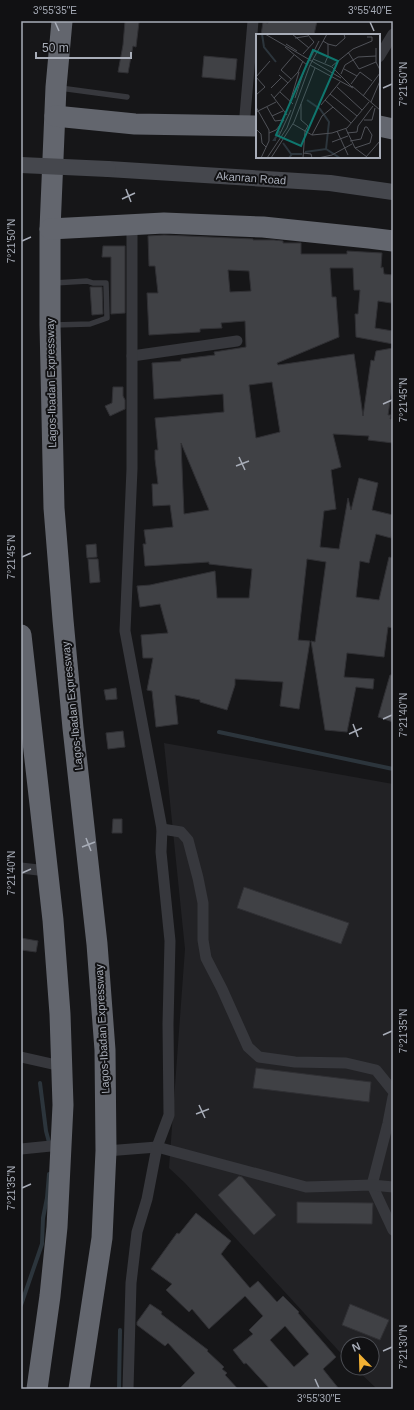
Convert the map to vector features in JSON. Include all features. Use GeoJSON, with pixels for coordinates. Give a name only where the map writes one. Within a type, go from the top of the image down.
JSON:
{"type":"FeatureCollection","features":[{"type":"Feature","properties":{"kind":"highway","name":"Lagos-Ibadan Expressway"},"geometry":{"type":"LineString","coordinates":[[62,21],[56,87],[50,229],[50,325],[54,508],[72,720],[97,944],[104,1050],[106,1151],[102,1238],[80,1389]]}},
{"type":"Feature","properties":{"kind":"highway"},"geometry":{"type":"LineString","coordinates":[[55,116],[135,124],[250,126]]}},
{"type":"Feature","properties":{"kind":"highway"},"geometry":{"type":"LineString","coordinates":[[380,126],[393,129]]}},
{"type":"Feature","properties":{"kind":"highway"},"geometry":{"type":"LineString","coordinates":[[50,229],[164,223],[263,228],[393,241]]}},
{"type":"Feature","properties":{"kind":"highway"},"geometry":{"type":"LineString","coordinates":[[21,635],[53,920],[60,1014],[63,1105],[57,1227],[51,1288],[37,1389]]}},
{"type":"Feature","properties":{"kind":"main road","name":"Akanran Road"},"geometry":{"type":"LineString","coordinates":[[21,165],[330,183],[393,192]]}},
{"type":"Feature","properties":{"kind":"street"},"geometry":{"type":"LineString","coordinates":[[250,126],[253,21]]}},
{"type":"Feature","properties":{"kind":"street"},"geometry":{"type":"LineString","coordinates":[[380,55],[393,34]]}},
{"type":"Feature","properties":{"kind":"street"},"geometry":{"type":"LineString","coordinates":[[128,1389],[131,1283],[137,1232],[147,1199],[157,1147],[169,1115],[168,1024],[170,941],[161,852],[162,829],[125,630],[132,469],[132,224]]}},
{"type":"Feature","properties":{"kind":"street"},"geometry":{"type":"LineString","coordinates":[[132,356],[237,341]]}},
{"type":"Feature","properties":{"kind":"street"},"geometry":{"type":"LineString","coordinates":[[162,829],[181,832],[188,840],[203,903],[203,940],[206,958],[222,989],[248,1047],[259,1057],[295,1062],[346,1063],[376,1070],[393,1092]]}},
{"type":"Feature","properties":{"kind":"street"},"geometry":{"type":"LineString","coordinates":[[21,868],[47,871]]}},
{"type":"Feature","properties":{"kind":"street"},"geometry":{"type":"LineString","coordinates":[[21,1058],[61,1066]]}},
{"type":"Feature","properties":{"kind":"street"},"geometry":{"type":"LineString","coordinates":[[393,1097],[372,1185],[393,1230]]}},
{"type":"Feature","properties":{"kind":"street"},"geometry":{"type":"LineString","coordinates":[[21,1149],[61,1145]]}},
{"type":"Feature","properties":{"kind":"street"},"geometry":{"type":"LineString","coordinates":[[106,1151],[157,1147],[306,1187],[372,1185],[393,1188]]}},
{"type":"Feature","properties":{"kind":"lane"},"geometry":{"type":"LineString","coordinates":[[56,87],[127,97]]}},
{"type":"Feature","properties":{"kind":"lane"},"geometry":{"type":"LineString","coordinates":[[50,325],[90,324],[107,318],[106,283],[93,283],[87,281],[51,284]]}},
{"type":"Feature","properties":{"kind":"shaded area"},"geometry":{"type":"Polygon","coordinates":[[[164,743],[393,784],[393,1389],[377,1389],[363,1376],[380,1376],[380,1336],[340,1336],[340,1352],[185,1183],[169,1168],[185,949],[164,743]]]}},
{"type":"Feature","properties":{"kind":"building"},"geometry":{"type":"Polygon","coordinates":[[[125,21],[139,22],[136,47],[133,46],[128,73],[118,72],[123,45],[125,21]]]}},
{"type":"Feature","properties":{"kind":"building"},"geometry":{"type":"Polygon","coordinates":[[[269,21],[317,21],[314,34],[261,34],[263,22],[268,23],[269,21]]]}},
{"type":"Feature","properties":{"kind":"building"},"geometry":{"type":"Polygon","coordinates":[[[204,56],[237,59],[235,80],[202,77],[204,56]]]}},
{"type":"Feature","properties":{"kind":"building"},"geometry":{"type":"Polygon","coordinates":[[[164,235],[253,239],[283,241],[283,243],[301,243],[301,254],[347,254],[347,251],[382,253],[381,268],[383,267],[384,274],[393,275],[393,292],[391,303],[378,301],[375,328],[393,331],[393,344],[356,337],[355,314],[358,314],[360,290],[354,290],[353,268],[330,268],[332,297],[336,297],[339,337],[277,363],[278,365],[354,354],[363,416],[371,360],[374,361],[376,351],[393,348],[393,382],[388,415],[391,415],[390,419],[393,419],[393,443],[368,440],[369,436],[333,434],[341,467],[331,470],[336,509],[324,511],[320,547],[339,549],[348,498],[351,510],[359,478],[378,483],[372,510],[393,515],[391,538],[376,534],[369,563],[360,561],[356,597],[379,600],[389,557],[393,558],[393,628],[388,627],[384,657],[347,653],[344,677],[374,679],[373,689],[356,687],[347,732],[325,730],[311,641],[315,642],[326,562],[307,559],[298,640],[310,641],[299,709],[280,706],[283,682],[235,679],[235,685],[227,710],[200,702],[200,700],[175,695],[178,724],[156,727],[152,691],[147,690],[153,658],[143,658],[141,635],[168,633],[160,604],[140,607],[137,586],[150,585],[215,571],[217,598],[249,598],[252,569],[209,564],[209,562],[145,566],[143,544],[146,544],[144,530],[173,527],[170,505],[153,506],[152,484],[158,484],[155,459],[155,450],[158,450],[155,418],[224,412],[223,394],[154,399],[152,363],[181,361],[181,359],[215,355],[214,352],[246,347],[245,321],[221,323],[222,328],[200,329],[200,332],[149,335],[147,293],[158,293],[155,266],[149,266],[148,236],[164,235]],[[228,270],[230,292],[251,291],[249,271],[228,270]],[[272,382],[249,385],[256,438],[280,432],[272,382]],[[181,443],[184,514],[209,510],[181,443]]]}},
{"type":"Feature","properties":{"kind":"building"},"geometry":{"type":"Polygon","coordinates":[[[103,246],[125,246],[125,313],[111,314],[111,257],[102,257],[103,246]]]}},
{"type":"Feature","properties":{"kind":"building"},"geometry":{"type":"Polygon","coordinates":[[[90,287],[102,287],[103,314],[92,315],[90,287]]]}},
{"type":"Feature","properties":{"kind":"building"},"geometry":{"type":"Polygon","coordinates":[[[113,387],[123,387],[125,409],[110,416],[105,406],[112,403],[113,387]]]}},
{"type":"Feature","properties":{"kind":"building"},"geometry":{"type":"Polygon","coordinates":[[[96,544],[97,557],[87,558],[86,545],[96,544]]]}},
{"type":"Feature","properties":{"kind":"building"},"geometry":{"type":"Polygon","coordinates":[[[88,559],[98,559],[100,582],[90,583],[88,559]]]}},
{"type":"Feature","properties":{"kind":"building"},"geometry":{"type":"Polygon","coordinates":[[[390,675],[393,675],[393,722],[378,717],[390,675]]]}},
{"type":"Feature","properties":{"kind":"building"},"geometry":{"type":"Polygon","coordinates":[[[116,688],[117,699],[106,700],[104,690],[116,688]]]}},
{"type":"Feature","properties":{"kind":"building"},"geometry":{"type":"Polygon","coordinates":[[[123,731],[125,747],[108,749],[106,733],[123,731]]]}},
{"type":"Feature","properties":{"kind":"building"},"geometry":{"type":"Polygon","coordinates":[[[113,819],[122,819],[122,833],[112,833],[113,819]]]}},
{"type":"Feature","properties":{"kind":"building"},"geometry":{"type":"Polygon","coordinates":[[[244,887],[349,923],[341,944],[237,908],[244,887]]]}},
{"type":"Feature","properties":{"kind":"building"},"geometry":{"type":"Polygon","coordinates":[[[21,938],[38,941],[36,952],[21,950],[21,938]]]}},
{"type":"Feature","properties":{"kind":"building"},"geometry":{"type":"Polygon","coordinates":[[[256,1068],[371,1082],[369,1102],[253,1088],[256,1068]]]}},
{"type":"Feature","properties":{"kind":"building"},"geometry":{"type":"Polygon","coordinates":[[[239,1176],[242,1177],[276,1215],[254,1235],[218,1195],[239,1176]]]}},
{"type":"Feature","properties":{"kind":"building"},"geometry":{"type":"Polygon","coordinates":[[[297,1202],[373,1203],[372,1224],[297,1223],[297,1202]]]}},
{"type":"Feature","properties":{"kind":"building"},"geometry":{"type":"Polygon","coordinates":[[[196,1213],[231,1241],[221,1254],[250,1288],[258,1281],[277,1302],[283,1296],[299,1312],[298,1313],[336,1357],[323,1369],[339,1389],[270,1389],[246,1363],[244,1364],[233,1350],[253,1334],[249,1330],[263,1316],[245,1296],[209,1329],[192,1309],[189,1312],[166,1290],[172,1284],[151,1269],[177,1233],[179,1234],[196,1213]],[[285,1326],[270,1340],[294,1367],[309,1354],[285,1326]]]}},
{"type":"Feature","properties":{"kind":"building"},"geometry":{"type":"Polygon","coordinates":[[[150,1304],[208,1350],[207,1351],[224,1367],[222,1369],[227,1373],[225,1375],[238,1389],[179,1389],[195,1373],[168,1343],[165,1346],[137,1325],[137,1322],[150,1304]]]}},
{"type":"Feature","properties":{"kind":"building"},"geometry":{"type":"Polygon","coordinates":[[[350,1304],[389,1320],[380,1340],[380,1336],[370,1336],[342,1325],[350,1304]]]}},
{"type":"Feature","properties":{"kind":"waterway"},"geometry":{"type":"LineString","coordinates":[[219,732],[393,769]]}},
{"type":"Feature","properties":{"kind":"waterway"},"geometry":{"type":"LineString","coordinates":[[40,1083],[46,1131],[50,1146]]}},
{"type":"Feature","properties":{"kind":"waterway"},"geometry":{"type":"LineString","coordinates":[[21,1305],[42,1244],[43,1218],[47,1198],[49,1174]]}},
{"type":"Feature","properties":{"kind":"waterway"},"geometry":{"type":"LineString","coordinates":[[119,1389],[120,1330]]}}]}
